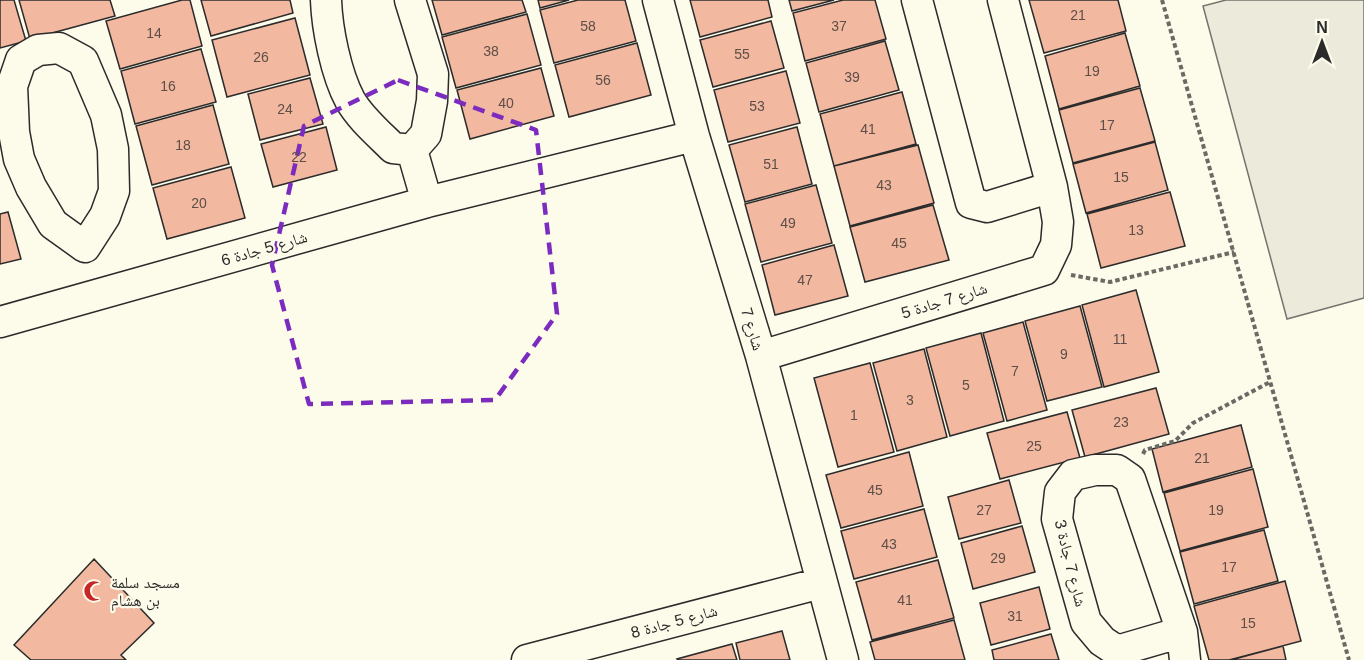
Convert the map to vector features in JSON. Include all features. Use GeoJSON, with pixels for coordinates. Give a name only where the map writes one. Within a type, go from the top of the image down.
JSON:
{"type":"FeatureCollection","features":[{"type":"Feature","properties":{"kind":"street"},"geometry":{"type":"LineString","coordinates":[[326,0],[327,18],[337,60],[350,100],[369,124],[393,148],[412,150]]}},
{"type":"Feature","properties":{"kind":"street"},"geometry":{"type":"LineString","coordinates":[[410,0],[433,74],[432,101],[426,134],[412,150]]}},
{"type":"Feature","properties":{"kind":"street","name":"شارع 7"},"geometry":{"type":"LineString","coordinates":[[658,0],[694,136],[761,356],[820,583],[843,660]]}},
{"type":"Feature","properties":{"kind":"street"},"geometry":{"type":"LineString","coordinates":[[917,0],[971,203],[987,207],[1052,187]]}},
{"type":"Feature","properties":{"kind":"street"},"geometry":{"type":"LineString","coordinates":[[1003,0],[1052,187],[1058,222],[1056,245],[1044,270]]}},
{"type":"Feature","properties":{"kind":"street"},"geometry":{"type":"LineString","coordinates":[[85,247],[105,216],[114,191],[112,149],[106,115],[83,61],[59,48],[38,50],[21,60],[12,87],[14,132],[19,159],[31,187],[53,224],[85,247],[102,294]]}},
{"type":"Feature","properties":{"kind":"street","name":"شارع 5 جادة 6"},"geometry":{"type":"LineString","coordinates":[[0,322],[427,202],[694,136]]}},
{"type":"Feature","properties":{"kind":"street"},"geometry":{"type":"LineString","coordinates":[[412,150],[427,202]]}},
{"type":"Feature","properties":{"kind":"street","name":"شارع 7 جادة 5"},"geometry":{"type":"LineString","coordinates":[[761,356],[1044,270]]}},
{"type":"Feature","properties":{"kind":"street","name":"شارع 7 جادة 3"},"geometry":{"type":"LineString","coordinates":[[1095,470],[1117,470],[1130,478],[1183,646],[1117,651],[1102,641],[1086,622],[1057,519],[1060,492],[1073,476],[1095,470]]}},
{"type":"Feature","properties":{"kind":"street","name":"شارع 5 جادة 8"},"geometry":{"type":"LineString","coordinates":[[527,660],[820,583]]}},
{"type":"Feature","properties":{"kind":"path"},"geometry":{"type":"LineString","coordinates":[[1162,0],[1349,660]]}},
{"type":"Feature","properties":{"kind":"path"},"geometry":{"type":"LineString","coordinates":[[1044,270],[1110,282],[1234,252]]}},
{"type":"Feature","properties":{"kind":"path"},"geometry":{"type":"LineString","coordinates":[[1130,478],[1145,450],[1175,441],[1192,423],[1270,382]]}},
{"type":"Feature","properties":{"kind":"highlighted area"},"geometry":{"type":"Polygon","coordinates":[[[398,80],[536,130],[557,314],[495,400],[309,404],[272,265],[304,126],[398,80]]]}},
{"type":"Feature","properties":{"kind":"shaded area"},"geometry":{"type":"Polygon","coordinates":[[[1226,0],[1364,0],[1364,298],[1287,319],[1203,6],[1226,0]]]}},
{"type":"Feature","properties":{"kind":"building"},"geometry":{"type":"Polygon","coordinates":[[[0,0],[14,0],[26,41],[0,48],[0,0]]]}},
{"type":"Feature","properties":{"kind":"building"},"geometry":{"type":"Polygon","coordinates":[[[19,0],[110,0],[115,16],[30,39],[19,0]]]}},
{"type":"Feature","properties":{"kind":"building"},"geometry":{"type":"Polygon","coordinates":[[[182,0],[190,0],[202,46],[120,69],[106,21],[182,0]]]}},
{"type":"Feature","properties":{"kind":"building"},"geometry":{"type":"Polygon","coordinates":[[[201,0],[290,0],[293,13],[211,36],[201,0]]]}},
{"type":"Feature","properties":{"kind":"building"},"geometry":{"type":"Polygon","coordinates":[[[432,0],[522,0],[526,12],[442,35],[432,0]]]}},
{"type":"Feature","properties":{"kind":"building"},"geometry":{"type":"Polygon","coordinates":[[[538,0],[569,0],[540,8],[538,0]]]}},
{"type":"Feature","properties":{"kind":"building"},"geometry":{"type":"Polygon","coordinates":[[[578,0],[625,0],[636,41],[554,63],[540,10],[578,0]]]}},
{"type":"Feature","properties":{"kind":"building"},"geometry":{"type":"Polygon","coordinates":[[[690,0],[768,0],[772,17],[700,37],[690,0]]]}},
{"type":"Feature","properties":{"kind":"building"},"geometry":{"type":"Polygon","coordinates":[[[789,0],[834,0],[792,11],[789,0]]]}},
{"type":"Feature","properties":{"kind":"building"},"geometry":{"type":"Polygon","coordinates":[[[843,0],[875,0],[886,39],[805,61],[793,13],[843,0]]]}},
{"type":"Feature","properties":{"kind":"building"},"geometry":{"type":"Polygon","coordinates":[[[1029,0],[1118,0],[1126,31],[1044,53],[1029,0]]]}},
{"type":"Feature","properties":{"kind":"building"},"geometry":{"type":"Polygon","coordinates":[[[527,14],[541,65],[456,88],[442,37],[527,14]]]}},
{"type":"Feature","properties":{"kind":"building"},"geometry":{"type":"Polygon","coordinates":[[[295,18],[310,75],[227,97],[212,40],[295,18]]]}},
{"type":"Feature","properties":{"kind":"building"},"geometry":{"type":"Polygon","coordinates":[[[771,21],[784,68],[713,87],[700,40],[771,21]]]}},
{"type":"Feature","properties":{"kind":"building"},"geometry":{"type":"Polygon","coordinates":[[[1125,33],[1140,86],[1059,109],[1045,56],[1125,33]]]}},
{"type":"Feature","properties":{"kind":"building"},"geometry":{"type":"Polygon","coordinates":[[[885,41],[899,90],[819,112],[806,63],[885,41]]]}},
{"type":"Feature","properties":{"kind":"building"},"geometry":{"type":"Polygon","coordinates":[[[637,43],[651,95],[569,117],[555,65],[637,43]]]}},
{"type":"Feature","properties":{"kind":"building"},"geometry":{"type":"Polygon","coordinates":[[[201,49],[216,102],[135,124],[121,71],[201,49]]]}},
{"type":"Feature","properties":{"kind":"building"},"geometry":{"type":"Polygon","coordinates":[[[541,68],[554,116],[470,139],[457,90],[541,68]]]}},
{"type":"Feature","properties":{"kind":"building"},"geometry":{"type":"Polygon","coordinates":[[[786,71],[800,123],[728,142],[714,90],[786,71]]]}},
{"type":"Feature","properties":{"kind":"building"},"geometry":{"type":"Polygon","coordinates":[[[310,78],[323,124],[260,140],[248,94],[310,78]]]}},
{"type":"Feature","properties":{"kind":"building"},"geometry":{"type":"Polygon","coordinates":[[[1140,88],[1155,141],[1073,163],[1059,110],[1140,88]]]}},
{"type":"Feature","properties":{"kind":"building"},"geometry":{"type":"Polygon","coordinates":[[[902,92],[916,144],[834,166],[820,114],[902,92]]]}},
{"type":"Feature","properties":{"kind":"building"},"geometry":{"type":"Polygon","coordinates":[[[213,105],[229,164],[152,185],[136,126],[213,105]]]}},
{"type":"Feature","properties":{"kind":"building"},"geometry":{"type":"Polygon","coordinates":[[[326,127],[337,170],[273,187],[261,144],[326,127]]]}},
{"type":"Feature","properties":{"kind":"building"},"geometry":{"type":"Polygon","coordinates":[[[797,127],[812,184],[745,202],[729,145],[797,127]]]}},
{"type":"Feature","properties":{"kind":"building"},"geometry":{"type":"Polygon","coordinates":[[[1155,142],[1168,190],[1086,213],[1073,164],[1155,142]]]}},
{"type":"Feature","properties":{"kind":"building"},"geometry":{"type":"Polygon","coordinates":[[[918,145],[934,203],[850,226],[834,166],[918,145]]]}},
{"type":"Feature","properties":{"kind":"building"},"geometry":{"type":"Polygon","coordinates":[[[231,167],[245,218],[167,239],[153,188],[231,167]]]}},
{"type":"Feature","properties":{"kind":"building"},"geometry":{"type":"Polygon","coordinates":[[[816,185],[832,243],[761,262],[745,204],[816,185]]]}},
{"type":"Feature","properties":{"kind":"building"},"geometry":{"type":"Polygon","coordinates":[[[1170,192],[1185,246],[1101,268],[1087,214],[1170,192]]]}},
{"type":"Feature","properties":{"kind":"building"},"geometry":{"type":"Polygon","coordinates":[[[933,205],[949,260],[865,282],[850,227],[933,205]]]}},
{"type":"Feature","properties":{"kind":"building"},"geometry":{"type":"Polygon","coordinates":[[[8,212],[21,259],[0,264],[0,214],[8,212]]]}},
{"type":"Feature","properties":{"kind":"building"},"geometry":{"type":"Polygon","coordinates":[[[834,245],[848,296],[775,315],[762,265],[834,245]]]}},
{"type":"Feature","properties":{"kind":"building"},"geometry":{"type":"Polygon","coordinates":[[[1136,290],[1159,372],[1104,387],[1082,305],[1136,290]]]}},
{"type":"Feature","properties":{"kind":"building"},"geometry":{"type":"Polygon","coordinates":[[[1080,306],[1102,387],[1047,401],[1025,321],[1080,306]]]}},
{"type":"Feature","properties":{"kind":"building"},"geometry":{"type":"Polygon","coordinates":[[[1023,322],[1047,410],[1007,421],[983,333],[1023,322]]]}},
{"type":"Feature","properties":{"kind":"building"},"geometry":{"type":"Polygon","coordinates":[[[981,333],[1004,421],[950,436],[926,348],[981,333]]]}},
{"type":"Feature","properties":{"kind":"building"},"geometry":{"type":"Polygon","coordinates":[[[924,349],[947,437],[897,451],[873,363],[924,349]]]}},
{"type":"Feature","properties":{"kind":"building"},"geometry":{"type":"Polygon","coordinates":[[[870,363],[894,452],[838,467],[814,378],[870,363]]]}},
{"type":"Feature","properties":{"kind":"building"},"geometry":{"type":"Polygon","coordinates":[[[1156,388],[1169,434],[1085,457],[1072,410],[1156,388]]]}},
{"type":"Feature","properties":{"kind":"building"},"geometry":{"type":"Polygon","coordinates":[[[1067,412],[1080,458],[1000,479],[987,433],[1067,412]]]}},
{"type":"Feature","properties":{"kind":"building"},"geometry":{"type":"Polygon","coordinates":[[[1241,425],[1252,467],[1163,492],[1152,449],[1241,425]]]}},
{"type":"Feature","properties":{"kind":"building"},"geometry":{"type":"Polygon","coordinates":[[[909,452],[923,506],[841,528],[826,475],[909,452]]]}},
{"type":"Feature","properties":{"kind":"building"},"geometry":{"type":"Polygon","coordinates":[[[1253,469],[1268,527],[1180,551],[1164,493],[1253,469]]]}},
{"type":"Feature","properties":{"kind":"building"},"geometry":{"type":"Polygon","coordinates":[[[1009,480],[1021,523],[959,539],[948,497],[1009,480]]]}},
{"type":"Feature","properties":{"kind":"building"},"geometry":{"type":"Polygon","coordinates":[[[924,509],[937,557],[854,579],[841,531],[924,509]]]}},
{"type":"Feature","properties":{"kind":"building"},"geometry":{"type":"Polygon","coordinates":[[[1022,526],[1035,572],[973,589],[961,543],[1022,526]]]}},
{"type":"Feature","properties":{"kind":"building"},"geometry":{"type":"Polygon","coordinates":[[[1264,530],[1278,581],[1194,604],[1180,552],[1264,530]]]}},
{"type":"Feature","properties":{"kind":"building","name":"مسجد سلمة بن هشام"},"geometry":{"type":"Polygon","coordinates":[[[94,559],[154,623],[121,655],[126,660],[31,660],[14,645],[94,559]]]}},
{"type":"Feature","properties":{"kind":"building"},"geometry":{"type":"Polygon","coordinates":[[[938,560],[954,618],[872,640],[856,582],[938,560]]]}},
{"type":"Feature","properties":{"kind":"building"},"geometry":{"type":"Polygon","coordinates":[[[1285,581],[1301,641],[1229,660],[1209,660],[1194,606],[1285,581]]]}},
{"type":"Feature","properties":{"kind":"building"},"geometry":{"type":"Polygon","coordinates":[[[1039,587],[1050,629],[991,645],[980,603],[1039,587]]]}},
{"type":"Feature","properties":{"kind":"building"},"geometry":{"type":"Polygon","coordinates":[[[954,620],[965,660],[875,660],[870,642],[954,620]]]}},
{"type":"Feature","properties":{"kind":"building"},"geometry":{"type":"Polygon","coordinates":[[[782,631],[790,660],[740,660],[736,643],[782,631]]]}},
{"type":"Feature","properties":{"kind":"building"},"geometry":{"type":"Polygon","coordinates":[[[1051,634],[1059,660],[994,660],[992,650],[1051,634]]]}},
{"type":"Feature","properties":{"kind":"building"},"geometry":{"type":"Polygon","coordinates":[[[732,644],[737,660],[677,659],[732,644]]]}},
{"type":"Feature","properties":{"kind":"building"},"geometry":{"type":"Polygon","coordinates":[[[1283,646],[1286,660],[1231,660],[1283,646]]]}},
{"type":"Feature","properties":{"kind":"place","name":"مسجد سلمة بن هشام"},"geometry":{"type":"Point","coordinates":[94,591]}}]}
